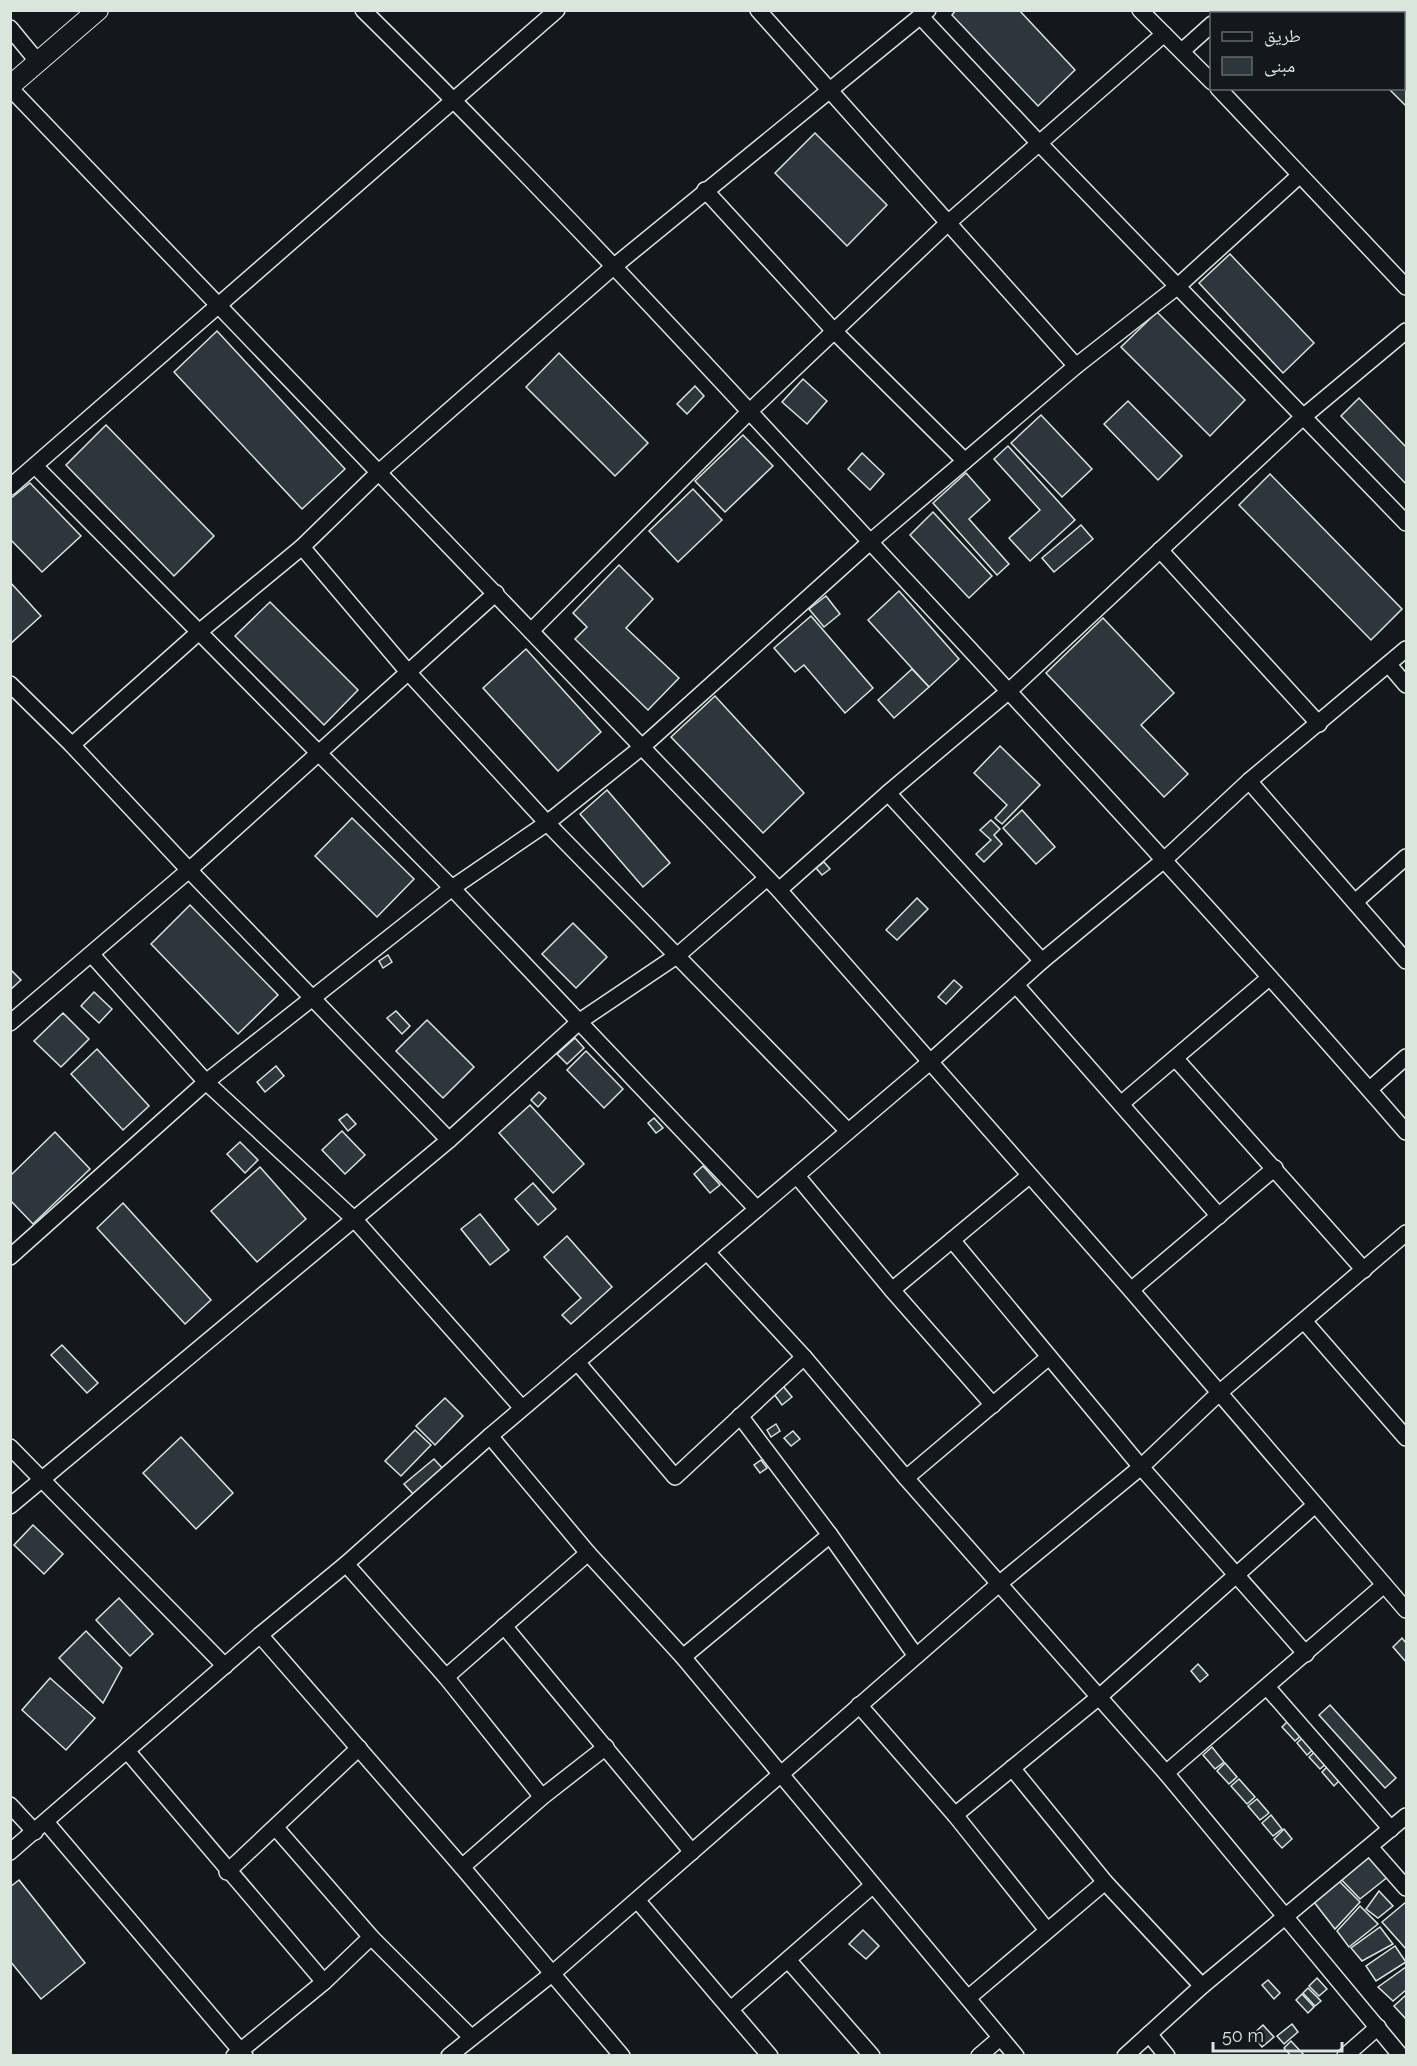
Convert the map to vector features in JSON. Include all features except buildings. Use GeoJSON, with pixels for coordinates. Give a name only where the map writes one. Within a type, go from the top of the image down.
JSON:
{"type":"FeatureCollection","features":[{"type":"Feature","properties":{"kind":"street"},"geometry":{"type":"LineString","coordinates":[[98,10],[10,87],[779,890],[1131,1290],[1407,1611]]}},
{"type":"Feature","properties":{"kind":"street"},"geometry":{"type":"LineString","coordinates":[[363,10],[454,100],[750,411],[1164,860],[1407,1132]]}},
{"type":"Feature","properties":{"kind":"street"},"geometry":{"type":"LineString","coordinates":[[10,487],[221,306],[557,10]]}},
{"type":"Feature","properties":{"kind":"street"},"geometry":{"type":"LineString","coordinates":[[758,10],[1076,366]]}},
{"type":"Feature","properties":{"kind":"street"},"geometry":{"type":"LineString","coordinates":[[1140,10],[1210,80]]}},
{"type":"Feature","properties":{"kind":"street"},"geometry":{"type":"LineString","coordinates":[[72,745],[199,632],[302,547],[379,472],[612,268],[924,14],[1038,142],[1407,523]]}},
{"type":"Feature","properties":{"kind":"street"},"geometry":{"type":"LineString","coordinates":[[1182,51],[1210,26]]}},
{"type":"Feature","properties":{"kind":"street"},"geometry":{"type":"LineString","coordinates":[[10,28],[38,62]]}},
{"type":"Feature","properties":{"kind":"street"},"geometry":{"type":"LineString","coordinates":[[531,631],[750,411],[949,222],[1164,34]]}},
{"type":"Feature","properties":{"kind":"street"},"geometry":{"type":"LineString","coordinates":[[1220,90],[1407,287]]}},
{"type":"Feature","properties":{"kind":"street"},"geometry":{"type":"LineString","coordinates":[[10,1257],[206,1082],[314,1000],[452,888],[547,823],[642,747],[870,542],[1076,366],[1178,286],[1300,175]]}},
{"type":"Feature","properties":{"kind":"street"},"geometry":{"type":"LineString","coordinates":[[705,190],[835,332],[965,461]]}},
{"type":"Feature","properties":{"kind":"street"},"geometry":{"type":"LineString","coordinates":[[779,890],[888,793],[1009,691],[1303,417],[1407,331]]}},
{"type":"Feature","properties":{"kind":"street"},"geometry":{"type":"LineString","coordinates":[[35,466],[452,888],[757,1209]]}},
{"type":"Feature","properties":{"kind":"street"},"geometry":{"type":"LineString","coordinates":[[302,547],[408,672],[547,823],[848,1131]]}},
{"type":"Feature","properties":{"kind":"street"},"geometry":{"type":"LineString","coordinates":[[1160,550],[1319,724]]}},
{"type":"Feature","properties":{"kind":"street"},"geometry":{"type":"LineString","coordinates":[[10,1023],[189,870],[496,593]]}},
{"type":"Feature","properties":{"kind":"street"},"geometry":{"type":"LineString","coordinates":[[10,1852],[128,1752],[260,1635],[346,1564],[522,1408],[930,1062],[1042,961],[1164,860],[1249,781],[1407,649]]}},
{"type":"Feature","properties":{"kind":"street"},"geometry":{"type":"LineString","coordinates":[[1389,665],[1407,685]]}},
{"type":"Feature","properties":{"kind":"street"},"geometry":{"type":"LineString","coordinates":[[10,684],[72,745],[449,1140]]}},
{"type":"Feature","properties":{"kind":"street"},"geometry":{"type":"LineString","coordinates":[[1249,781],[1407,961]]}},
{"type":"Feature","properties":{"kind":"street"},"geometry":{"type":"LineString","coordinates":[[888,793],[1042,961]]}},
{"type":"Feature","properties":{"kind":"street"},"geometry":{"type":"LineString","coordinates":[[1355,902],[1407,857]]}},
{"type":"Feature","properties":{"kind":"street"},"geometry":{"type":"LineString","coordinates":[[10,1506],[355,1220],[449,1140],[580,1021],[678,956],[767,878]]}},
{"type":"Feature","properties":{"kind":"street"},"geometry":{"type":"LineString","coordinates":[[92,955],[206,1082],[355,1220],[522,1408]]}},
{"type":"Feature","properties":{"kind":"street"},"geometry":{"type":"LineString","coordinates":[[1122,1104],[1269,978]]}},
{"type":"Feature","properties":{"kind":"street"},"geometry":{"type":"LineString","coordinates":[[1016,985],[1220,1216]]}},
{"type":"Feature","properties":{"kind":"street"},"geometry":{"type":"LineString","coordinates":[[1370,1089],[1407,1057]]}},
{"type":"Feature","properties":{"kind":"street"},"geometry":{"type":"LineString","coordinates":[[1175,1058],[1275,1167],[1364,1270]]}},
{"type":"Feature","properties":{"kind":"street"},"geometry":{"type":"LineString","coordinates":[[1131,1290],[1275,1167]]}},
{"type":"Feature","properties":{"kind":"street"},"geometry":{"type":"LineString","coordinates":[[797,1176],[892,1290],[993,1405]]}},
{"type":"Feature","properties":{"kind":"street"},"geometry":{"type":"LineString","coordinates":[[892,1290],[1029,1176]]}},
{"type":"Feature","properties":{"kind":"street"},"geometry":{"type":"LineString","coordinates":[[449,2055],[554,1973],[778,1774],[1000,1583],[1141,1467],[1219,1393],[1407,1233]]}},
{"type":"Feature","properties":{"kind":"street"},"geometry":{"type":"LineString","coordinates":[[952,1240],[1141,1467],[1237,1572],[1306,1653]]}},
{"type":"Feature","properties":{"kind":"street"},"geometry":{"type":"LineString","coordinates":[[707,1252],[804,1357],[906,1478],[1166,1773],[1401,2055]]}},
{"type":"Feature","properties":{"kind":"street"},"geometry":{"type":"LineString","coordinates":[[1304,1321],[1406,1437]]}},
{"type":"Feature","properties":{"kind":"street"},"geometry":{"type":"LineString","coordinates":[[577,1362],[675,1477],[804,1357]]}},
{"type":"Feature","properties":{"kind":"street"},"geometry":{"type":"LineString","coordinates":[[906,1478],[1049,1357]]}},
{"type":"Feature","properties":{"kind":"street"},"geometry":{"type":"LineString","coordinates":[[740,1416],[830,1534],[916,1656]]}},
{"type":"Feature","properties":{"kind":"street"},"geometry":{"type":"LineString","coordinates":[[490,1436],[588,1552],[683,1657],[778,1774],[1016,2055]]}},
{"type":"Feature","properties":{"kind":"street"},"geometry":{"type":"LineString","coordinates":[[10,1446],[225,1666]]}},
{"type":"Feature","properties":{"kind":"street"},"geometry":{"type":"LineString","coordinates":[[955,1815],[1099,1697],[1315,1505]]}},
{"type":"Feature","properties":{"kind":"street"},"geometry":{"type":"LineString","coordinates":[[683,1657],[830,1534]]}},
{"type":"Feature","properties":{"kind":"street"},"geometry":{"type":"LineString","coordinates":[[446,1677],[588,1552]]}},
{"type":"Feature","properties":{"kind":"street"},"geometry":{"type":"LineString","coordinates":[[346,1564],[446,1677],[542,1797]]}},
{"type":"Feature","properties":{"kind":"street"},"geometry":{"type":"LineString","coordinates":[[1166,1773],[1384,1585]]}},
{"type":"Feature","properties":{"kind":"street"},"geometry":{"type":"LineString","coordinates":[[504,1626],[692,1852]]}},
{"type":"Feature","properties":{"kind":"street"},"geometry":{"type":"LineString","coordinates":[[260,1635],[554,1973],[622,2055]]}},
{"type":"Feature","properties":{"kind":"street"},"geometry":{"type":"LineString","coordinates":[[1267,1687],[1391,1829]]}},
{"type":"Feature","properties":{"kind":"street"},"geometry":{"type":"LineString","coordinates":[[859,1705],[955,1815],[1047,1930]]}},
{"type":"Feature","properties":{"kind":"street"},"geometry":{"type":"LineString","coordinates":[[462,1867],[542,1797],[606,1747]]}},
{"type":"Feature","properties":{"kind":"street"},"geometry":{"type":"LineString","coordinates":[[227,1872],[359,1748]]}},
{"type":"Feature","properties":{"kind":"street"},"geometry":{"type":"LineString","coordinates":[[128,1752],[227,1872],[324,1982]]}},
{"type":"Feature","properties":{"kind":"street"},"geometry":{"type":"LineString","coordinates":[[1012,1768],[1105,1882],[1202,1986]]}},
{"type":"Feature","properties":{"kind":"street"},"geometry":{"type":"LineString","coordinates":[[10,1806],[40,1827],[240,2054],[324,1982],[371,1937]]}},
{"type":"Feature","properties":{"kind":"street"},"geometry":{"type":"LineString","coordinates":[[1125,2055],[1202,1986],[1407,1816]]}},
{"type":"Feature","properties":{"kind":"street"},"geometry":{"type":"LineString","coordinates":[[276,1828],[371,1937],[470,2037]]}},
{"type":"Feature","properties":{"kind":"street"},"geometry":{"type":"LineString","coordinates":[[1370,1846],[1407,1888]]}},
{"type":"Feature","properties":{"kind":"street"},"geometry":{"type":"LineString","coordinates":[[968,1998],[1105,1882]]}},
{"type":"Feature","properties":{"kind":"street"},"geometry":{"type":"LineString","coordinates":[[731,2009],[789,1961],[872,1886]]}},
{"type":"Feature","properties":{"kind":"street"},"geometry":{"type":"LineString","coordinates":[[637,1900],[770,2055]]}},
{"type":"Feature","properties":{"kind":"street"},"geometry":{"type":"LineString","coordinates":[[789,1961],[872,2055]]}},
{"type":"Feature","properties":{"kind":"street"},"geometry":{"type":"LineString","coordinates":[[1345,2055],[1378,2027]]}},
{"type":"Feature","properties":{"kind":"street"},"geometry":{"type":"LineString","coordinates":[[1149,2034],[1167,2055]]}},
{"type":"Feature","properties":{"kind":"street"},"geometry":{"type":"LineString","coordinates":[[979,2055],[1000,2038]]}}]}
